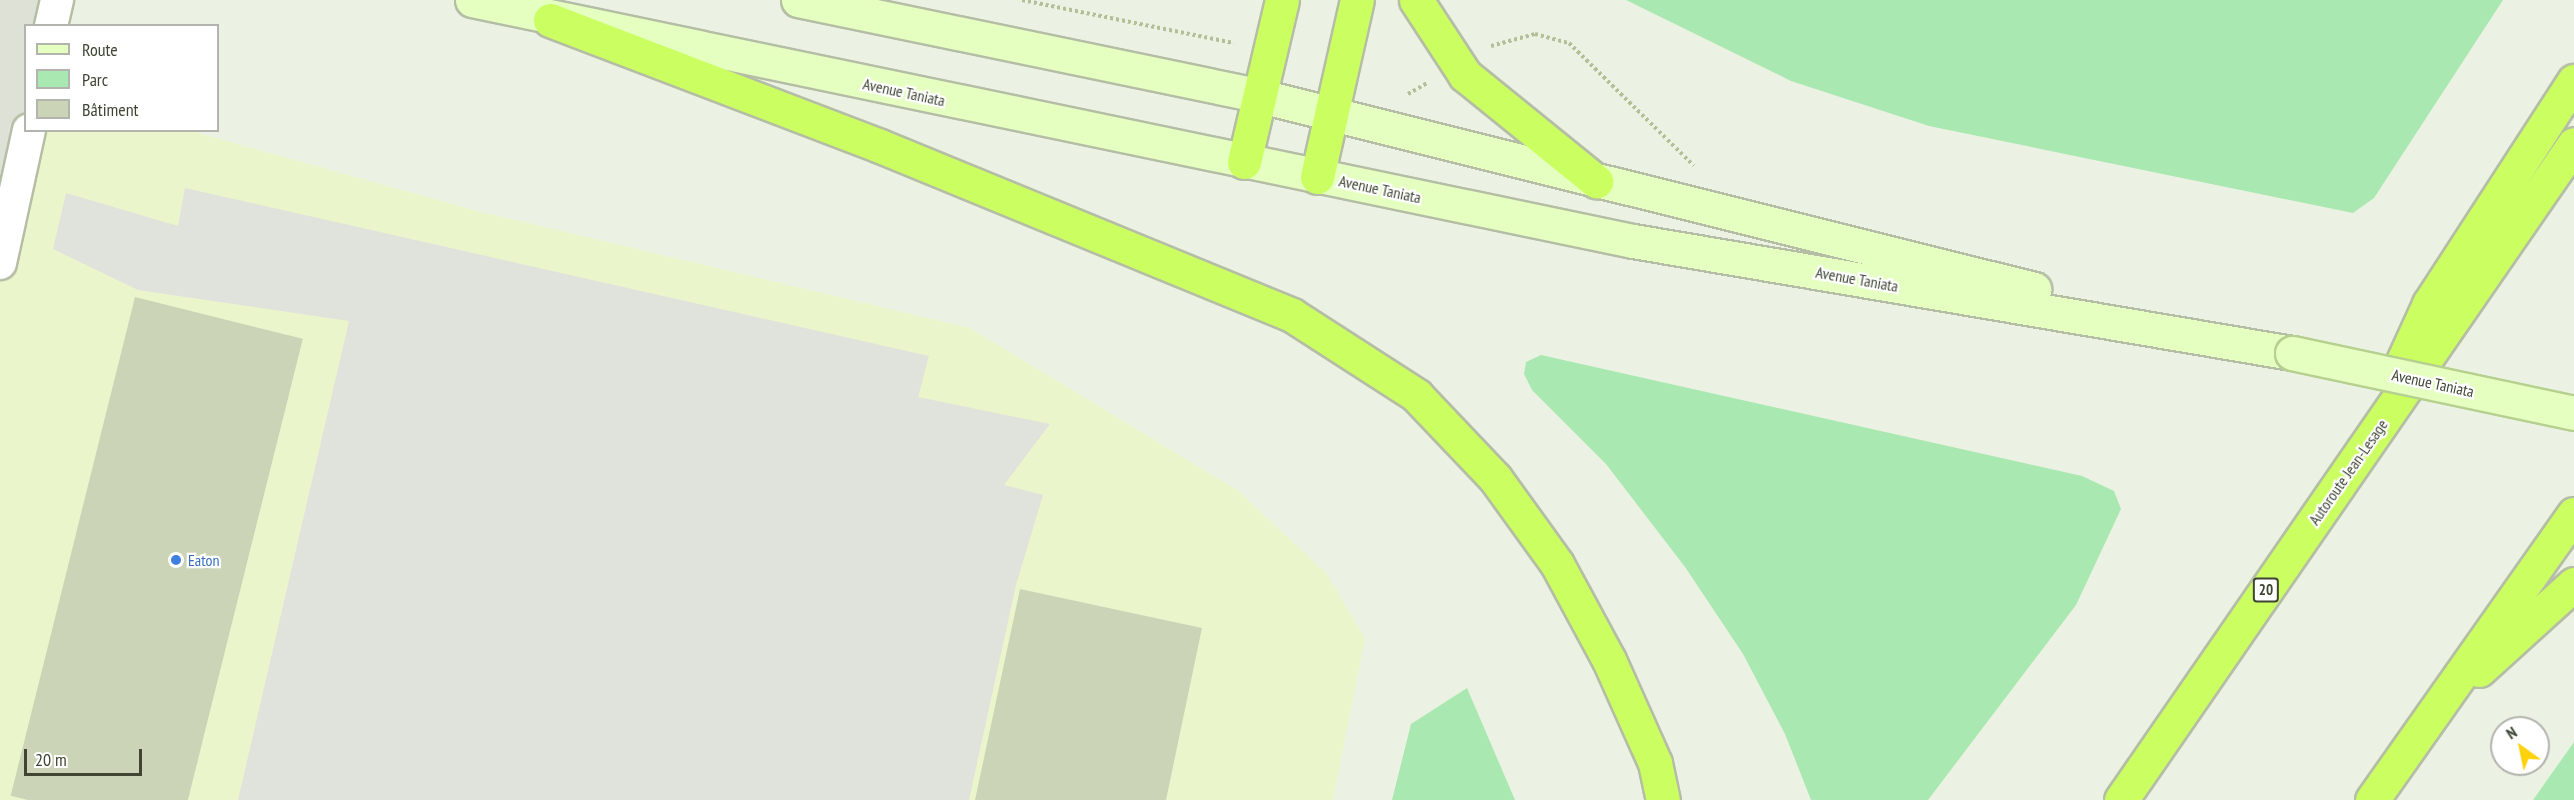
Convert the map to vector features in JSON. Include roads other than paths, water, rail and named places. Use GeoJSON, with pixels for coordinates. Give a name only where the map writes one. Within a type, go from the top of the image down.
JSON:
{"type":"FeatureCollection","features":[{"type":"Feature","properties":{"kind":"highway"},"geometry":{"type":"LineString","coordinates":[[1244,162],[1281,0]]}},
{"type":"Feature","properties":{"kind":"highway"},"geometry":{"type":"LineString","coordinates":[[1317,177],[1356,0]]}},
{"type":"Feature","properties":{"kind":"highway"},"geometry":{"type":"LineString","coordinates":[[1416,0],[1457,64],[1596,181]]}},
{"type":"Feature","properties":{"kind":"highway"},"geometry":{"type":"LineString","coordinates":[[550,20],[880,146],[1292,315],[1416,395],[1495,478],[1557,564],[1609,660],[1655,763],[1664,800]]}},
{"type":"Feature","properties":{"kind":"highway"},"geometry":{"type":"LineString","coordinates":[[2362,451],[2429,304],[2574,81]]}},
{"type":"Feature","properties":{"kind":"highway","name":"Autoroute Jean-Lesage"},"geometry":{"type":"LineString","coordinates":[[2121,800],[2574,144]]}},
{"type":"Feature","properties":{"kind":"highway"},"geometry":{"type":"LineString","coordinates":[[2372,800],[2574,514]]}},
{"type":"Feature","properties":{"kind":"highway"},"geometry":{"type":"LineString","coordinates":[[2433,711],[2574,584]]}},
{"type":"Feature","properties":{"kind":"main road","name":"Avenue Taniata"},"geometry":{"type":"LineString","coordinates":[[472,0],[550,20],[1633,241],[2292,353]]}},
{"type":"Feature","properties":{"kind":"main road","name":"Avenue Taniata"},"geometry":{"type":"LineString","coordinates":[[798,0],[1260,96],[2292,353],[2574,413]]}},
{"type":"Feature","properties":{"kind":"street"},"geometry":{"type":"LineString","coordinates":[[51,24],[57,0]]}},
{"type":"Feature","properties":{"kind":"street"},"geometry":{"type":"LineString","coordinates":[[0,263],[29,132]]}},
{"type":"Feature","properties":{"kind":"place","name":"Eaton"},"geometry":{"type":"Point","coordinates":[176,560]}}]}
